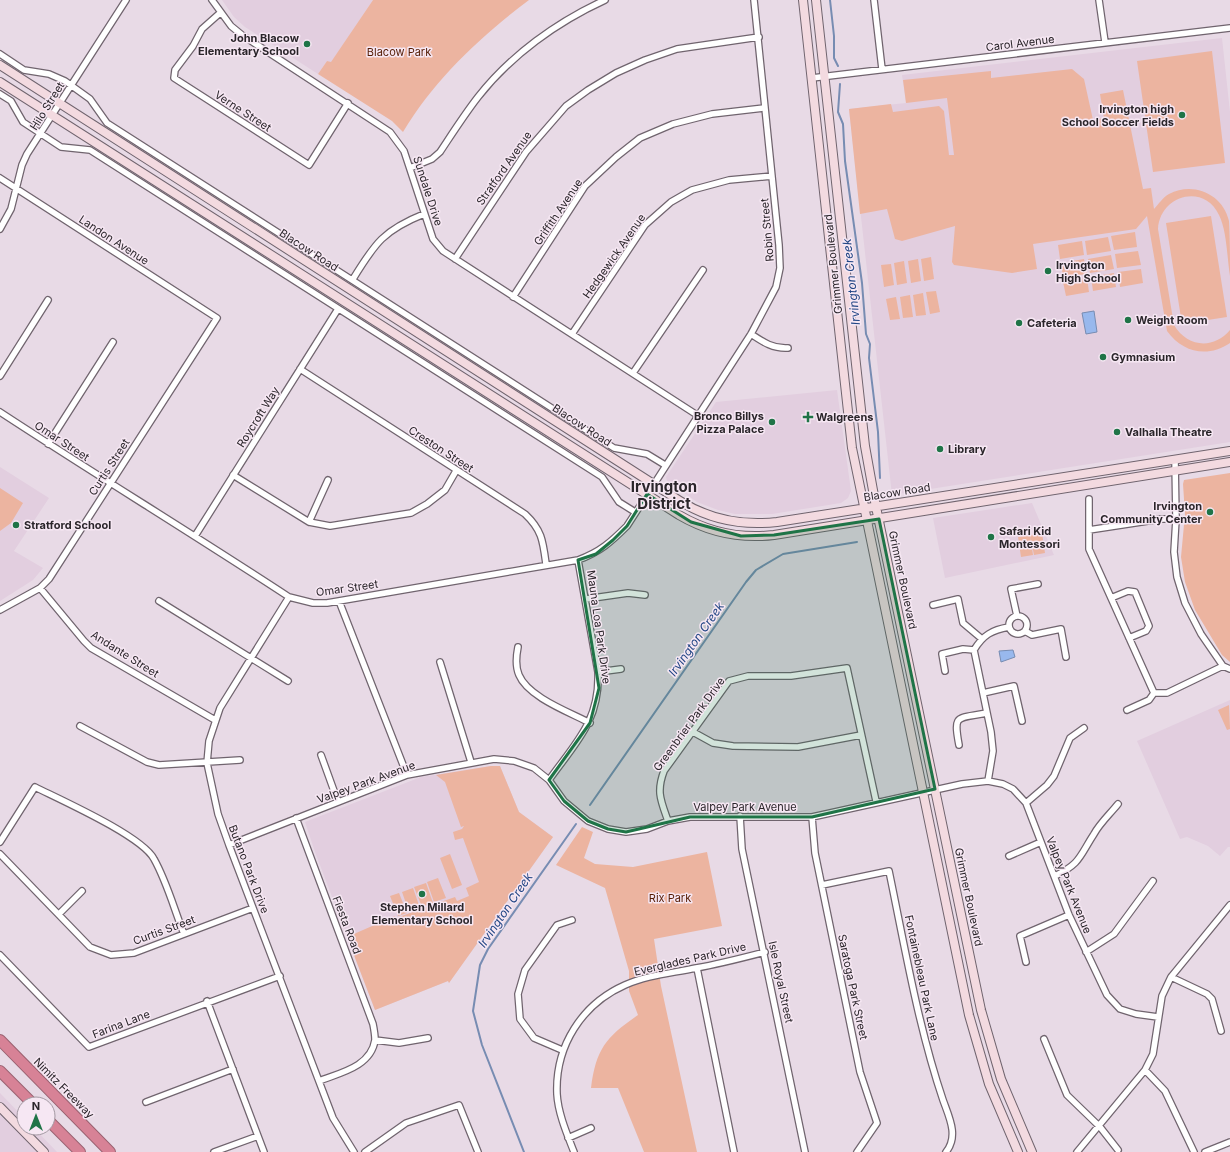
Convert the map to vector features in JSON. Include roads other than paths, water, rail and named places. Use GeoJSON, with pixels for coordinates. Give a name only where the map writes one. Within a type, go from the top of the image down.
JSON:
{"type":"FeatureCollection","features":[{"type":"Feature","properties":{"kind":"highway","name":"Nimitz Freeway"},"geometry":{"type":"LineString","coordinates":[[0,1040],[110,1152]]}},
{"type":"Feature","properties":{"kind":"highway"},"geometry":{"type":"LineString","coordinates":[[0,1050],[101,1152]]}},
{"type":"Feature","properties":{"kind":"highway"},"geometry":{"type":"LineString","coordinates":[[0,1071],[25,1096]]}},
{"type":"Feature","properties":{"kind":"highway"},"geometry":{"type":"LineString","coordinates":[[56,1128],[80,1152]]}},
{"type":"Feature","properties":{"kind":"main road","name":"Grimmer Boulevard"},"geometry":{"type":"LineString","coordinates":[[803,0],[852,448],[978,1049],[1000,1111],[1018,1152]]}},
{"type":"Feature","properties":{"kind":"main road","name":"Grimmer Boulevard"},"geometry":{"type":"LineString","coordinates":[[816,0],[865,446],[876,507],[990,1045],[1011,1106],[1032,1152]]}},
{"type":"Feature","properties":{"kind":"main road","name":"Blacow Road"},"geometry":{"type":"LineString","coordinates":[[0,65],[653,484],[697,511],[717,518],[736,522],[770,523],[1230,451]]}},
{"type":"Feature","properties":{"kind":"main road","name":"Blacow Road"},"geometry":{"type":"LineString","coordinates":[[0,82],[691,522],[711,530],[734,535],[774,535],[1230,462]]}},
{"type":"Feature","properties":{"kind":"main road"},"geometry":{"type":"LineString","coordinates":[[0,1108],[44,1152]]}},
{"type":"Feature","properties":{"kind":"street","name":"Hilo Street"},"geometry":{"type":"LineString","coordinates":[[0,229],[11,209],[22,165],[126,0]]}},
{"type":"Feature","properties":{"kind":"street","name":"Sundale Drive"},"geometry":{"type":"LineString","coordinates":[[212,0],[220,14],[242,36],[348,103],[390,132],[404,151],[432,239],[442,251],[697,415]]}},
{"type":"Feature","properties":{"kind":"street"},"geometry":{"type":"LineString","coordinates":[[410,168],[432,159],[440,152],[479,96],[515,58],[544,35],[587,8],[605,0]]}},
{"type":"Feature","properties":{"kind":"street","name":"Robin Street"},"geometry":{"type":"LineString","coordinates":[[647,494],[751,334],[776,287],[780,268],[764,108],[759,37],[754,0]]}},
{"type":"Feature","properties":{"kind":"street"},"geometry":{"type":"LineString","coordinates":[[874,0],[882,69]]}},
{"type":"Feature","properties":{"kind":"street"},"geometry":{"type":"LineString","coordinates":[[1100,0],[1105,42]]}},
{"type":"Feature","properties":{"kind":"street","name":"Verne Street"},"geometry":{"type":"LineString","coordinates":[[220,14],[202,29],[193,46],[175,70],[174,78],[309,165],[348,103]]}},
{"type":"Feature","properties":{"kind":"street","name":"Carol Avenue"},"geometry":{"type":"LineString","coordinates":[[812,78],[1230,28]]}},
{"type":"Feature","properties":{"kind":"street","name":"Stratford Avenue"},"geometry":{"type":"LineString","coordinates":[[455,259],[526,152],[566,106],[588,90],[616,73],[645,60],[677,49],[759,37]]}},
{"type":"Feature","properties":{"kind":"street","name":"Blacow Road"},"geometry":{"type":"LineString","coordinates":[[0,54],[24,70],[56,76],[72,86],[90,99],[107,123],[353,279],[614,448],[647,454],[665,465]]}},
{"type":"Feature","properties":{"kind":"street"},"geometry":{"type":"LineString","coordinates":[[0,94],[11,101],[23,122],[61,147],[90,150],[602,477],[619,502],[635,512]]}},
{"type":"Feature","properties":{"kind":"street","name":"Griffith Avenue"},"geometry":{"type":"LineString","coordinates":[[514,296],[585,186],[616,157],[640,138],[673,124],[712,114],[764,108]]}},
{"type":"Feature","properties":{"kind":"street","name":"Hedgewick Avenue"},"geometry":{"type":"LineString","coordinates":[[572,334],[645,225],[671,202],[692,190],[729,180],[772,176]]}},
{"type":"Feature","properties":{"kind":"street","name":"Landon Avenue"},"geometry":{"type":"LineString","coordinates":[[0,178],[217,318]]}},
{"type":"Feature","properties":{"kind":"street"},"geometry":{"type":"LineString","coordinates":[[353,279],[371,248],[385,235],[397,226],[424,214]]}},
{"type":"Feature","properties":{"kind":"street"},"geometry":{"type":"LineString","coordinates":[[633,373],[704,270]]}},
{"type":"Feature","properties":{"kind":"street"},"geometry":{"type":"LineString","coordinates":[[0,376],[48,300]]}},
{"type":"Feature","properties":{"kind":"street","name":"Roycroft Way"},"geometry":{"type":"LineString","coordinates":[[195,536],[338,309]]}},
{"type":"Feature","properties":{"kind":"street","name":"Curtis Street"},"geometry":{"type":"LineString","coordinates":[[0,610],[40,588],[48,579],[217,318]]}},
{"type":"Feature","properties":{"kind":"street"},"geometry":{"type":"LineString","coordinates":[[751,334],[767,344],[778,348],[788,348]]}},
{"type":"Feature","properties":{"kind":"street"},"geometry":{"type":"LineString","coordinates":[[48,444],[113,342]]}},
{"type":"Feature","properties":{"kind":"street","name":"Creston Street"},"geometry":{"type":"LineString","coordinates":[[300,369],[456,471],[525,514],[535,524],[541,534],[546,564]]}},
{"type":"Feature","properties":{"kind":"street","name":"Omar Street"},"geometry":{"type":"LineString","coordinates":[[0,412],[110,484],[195,536],[289,597],[313,603],[340,601],[546,564],[578,560],[596,554],[613,540],[627,526],[647,494]]}},
{"type":"Feature","properties":{"kind":"street"},"geometry":{"type":"LineString","coordinates":[[1175,460],[1176,519],[1174,552],[1177,577],[1185,603],[1201,634],[1223,666],[1230,669]]}},
{"type":"Feature","properties":{"kind":"street"},"geometry":{"type":"LineString","coordinates":[[233,475],[309,522],[330,526],[411,513],[427,504],[446,490],[456,471]]}},
{"type":"Feature","properties":{"kind":"street"},"geometry":{"type":"LineString","coordinates":[[309,522],[328,480]]}},
{"type":"Feature","properties":{"kind":"street"},"geometry":{"type":"LineString","coordinates":[[1089,499],[1089,549],[1154,693]]}},
{"type":"Feature","properties":{"kind":"street"},"geometry":{"type":"LineString","coordinates":[[1089,530],[1161,519],[1176,519]]}},
{"type":"Feature","properties":{"kind":"street","name":"Mauna Loa Park Drive"},"geometry":{"type":"LineString","coordinates":[[549,780],[590,723],[597,702],[599,688],[598,672],[578,560]]}},
{"type":"Feature","properties":{"kind":"street"},"geometry":{"type":"LineString","coordinates":[[1017,616],[1011,589],[1038,584]]}},
{"type":"Feature","properties":{"kind":"street","name":"Andante Street"},"geometry":{"type":"LineString","coordinates":[[40,588],[84,641],[92,648],[215,720]]}},
{"type":"Feature","properties":{"kind":"street"},"geometry":{"type":"LineString","coordinates":[[1111,598],[1128,591],[1135,592],[1149,626],[1146,631],[1128,638]]}},
{"type":"Feature","properties":{"kind":"street"},"geometry":{"type":"LineString","coordinates":[[586,599],[628,592],[645,595]]}},
{"type":"Feature","properties":{"kind":"street","name":"Butano Park Drive"},"geometry":{"type":"LineString","coordinates":[[289,597],[220,708],[209,741],[207,763],[218,814],[229,845],[333,1118],[354,1152]]}},
{"type":"Feature","properties":{"kind":"street"},"geometry":{"type":"LineString","coordinates":[[933,605],[958,599],[963,623],[982,639]]}},
{"type":"Feature","properties":{"kind":"street"},"geometry":{"type":"LineString","coordinates":[[159,601],[288,681]]}},
{"type":"Feature","properties":{"kind":"street"},"geometry":{"type":"LineString","coordinates":[[340,601],[407,775]]}},
{"type":"Feature","properties":{"kind":"street"},"geometry":{"type":"LineString","coordinates":[[1017,616],[1023,617],[1027,622],[1027,628],[1021,634],[1015,634],[1009,628],[1011,619],[1017,616]]}},
{"type":"Feature","properties":{"kind":"street"},"geometry":{"type":"LineString","coordinates":[[988,781],[993,751],[974,650],[982,639],[994,630],[1009,628]]}},
{"type":"Feature","properties":{"kind":"street"},"geometry":{"type":"LineString","coordinates":[[1025,631],[1032,635],[1061,629],[1066,656]]}},
{"type":"Feature","properties":{"kind":"street"},"geometry":{"type":"LineString","coordinates":[[518,648],[515,662],[519,675],[526,687],[535,694],[590,723]]}},
{"type":"Feature","properties":{"kind":"street"},"geometry":{"type":"LineString","coordinates":[[945,671],[942,654],[964,649],[974,650]]}},
{"type":"Feature","properties":{"kind":"street"},"geometry":{"type":"LineString","coordinates":[[440,662],[471,762]]}},
{"type":"Feature","properties":{"kind":"street"},"geometry":{"type":"LineString","coordinates":[[1154,693],[1167,693],[1223,666]]}},
{"type":"Feature","properties":{"kind":"street","name":"Greenbrier Park Drive"},"geometry":{"type":"LineString","coordinates":[[668,821],[659,795],[659,784],[664,771],[729,681],[748,676],[791,676],[847,668],[861,735]]}},
{"type":"Feature","properties":{"kind":"street"},"geometry":{"type":"LineString","coordinates":[[598,672],[621,669]]}},
{"type":"Feature","properties":{"kind":"street"},"geometry":{"type":"LineString","coordinates":[[982,693],[1014,686],[1022,721]]}},
{"type":"Feature","properties":{"kind":"street"},"geometry":{"type":"LineString","coordinates":[[1127,710],[1149,700],[1154,693]]}},
{"type":"Feature","properties":{"kind":"street"},"geometry":{"type":"LineString","coordinates":[[959,745],[956,726],[957,722],[962,718],[987,713]]}},
{"type":"Feature","properties":{"kind":"street"},"geometry":{"type":"LineString","coordinates":[[80,726],[147,762],[159,765],[240,760]]}},
{"type":"Feature","properties":{"kind":"street"},"geometry":{"type":"LineString","coordinates":[[1026,803],[1047,785],[1054,776],[1070,738],[1084,728]]}},
{"type":"Feature","properties":{"kind":"street"},"geometry":{"type":"LineString","coordinates":[[693,732],[713,743],[733,746],[798,747],[861,735],[876,802]]}},
{"type":"Feature","properties":{"kind":"street"},"geometry":{"type":"LineString","coordinates":[[321,755],[338,802]]}},
{"type":"Feature","properties":{"kind":"street","name":"Valpey Park Avenue"},"geometry":{"type":"LineString","coordinates":[[229,845],[407,775],[471,762],[494,759],[514,761],[534,768],[549,780],[564,801],[588,821],[608,829],[626,832],[647,829],[668,821],[690,817],[812,817],[935,789],[988,781],[1003,784],[1013,789],[1026,803],[1070,915],[1107,995],[1120,1008],[1136,1014],[1158,1017]]}},
{"type":"Feature","properties":{"kind":"street"},"geometry":{"type":"LineString","coordinates":[[0,842],[35,787],[124,833],[144,846],[154,858],[184,934]]}},
{"type":"Feature","properties":{"kind":"street"},"geometry":{"type":"LineString","coordinates":[[1055,876],[1071,868],[1080,859],[1094,833],[1118,804]]}},
{"type":"Feature","properties":{"kind":"street","name":"Isle Royal Street"},"geometry":{"type":"LineString","coordinates":[[740,816],[742,849],[765,952],[805,1152]]}},
{"type":"Feature","properties":{"kind":"street","name":"Saratoga Park Street"},"geometry":{"type":"LineString","coordinates":[[812,817],[815,853],[860,1072],[878,1123],[856,1152]]}},
{"type":"Feature","properties":{"kind":"street","name":"Fiesta Road"},"geometry":{"type":"LineString","coordinates":[[296,818],[373,1024],[375,1040]]}},
{"type":"Feature","properties":{"kind":"street"},"geometry":{"type":"LineString","coordinates":[[1009,856],[1041,842]]}},
{"type":"Feature","properties":{"kind":"street","name":"Curtis Street"},"geometry":{"type":"LineString","coordinates":[[0,854],[90,947],[111,955],[134,953],[253,908]]}},
{"type":"Feature","properties":{"kind":"street","name":"Fontainebleau Park Lane"},"geometry":{"type":"LineString","coordinates":[[822,885],[889,871],[929,1059],[952,1126],[953,1140],[951,1147],[946,1152]]}},
{"type":"Feature","properties":{"kind":"street"},"geometry":{"type":"LineString","coordinates":[[1086,952],[1114,934],[1153,881]]}},
{"type":"Feature","properties":{"kind":"street"},"geometry":{"type":"LineString","coordinates":[[59,914],[82,891]]}},
{"type":"Feature","properties":{"kind":"street"},"geometry":{"type":"LineString","coordinates":[[1077,1152],[1100,1127],[1145,1070],[1153,1054],[1162,996],[1171,977],[1230,905]]}},
{"type":"Feature","properties":{"kind":"street"},"geometry":{"type":"LineString","coordinates":[[1026,962],[1020,936],[1070,915]]}},
{"type":"Feature","properties":{"kind":"street"},"geometry":{"type":"LineString","coordinates":[[562,1050],[534,1038],[520,1019],[518,994],[526,970],[557,925],[572,920]]}},
{"type":"Feature","properties":{"kind":"street","name":"Everglades Park Drive"},"geometry":{"type":"LineString","coordinates":[[574,1152],[568,1138],[557,1095],[557,1075],[562,1050],[577,1023],[600,1000],[634,982],[765,952]]}},
{"type":"Feature","properties":{"kind":"street","name":"Farina Lane"},"geometry":{"type":"LineString","coordinates":[[0,955],[89,1047],[207,1001],[280,976]]}},
{"type":"Feature","properties":{"kind":"street"},"geometry":{"type":"LineString","coordinates":[[697,968],[734,1152]]}},
{"type":"Feature","properties":{"kind":"street"},"geometry":{"type":"LineString","coordinates":[[1171,977],[1207,994],[1212,999],[1221,1031]]}},
{"type":"Feature","properties":{"kind":"street"},"geometry":{"type":"LineString","coordinates":[[207,1001],[264,1152]]}},
{"type":"Feature","properties":{"kind":"street"},"geometry":{"type":"LineString","coordinates":[[319,1081],[362,1063],[370,1054],[375,1040],[399,1044],[428,1038]]}},
{"type":"Feature","properties":{"kind":"street"},"geometry":{"type":"LineString","coordinates":[[1044,1039],[1067,1095],[1100,1127],[1118,1150]]}},
{"type":"Feature","properties":{"kind":"street"},"geometry":{"type":"LineString","coordinates":[[146,1102],[233,1069]]}},
{"type":"Feature","properties":{"kind":"street"},"geometry":{"type":"LineString","coordinates":[[1145,1070],[1165,1091],[1194,1152]]}},
{"type":"Feature","properties":{"kind":"street"},"geometry":{"type":"LineString","coordinates":[[365,1152],[406,1123],[459,1105],[478,1152]]}},
{"type":"Feature","properties":{"kind":"street"},"geometry":{"type":"LineString","coordinates":[[568,1138],[591,1128]]}},
{"type":"Feature","properties":{"kind":"street"},"geometry":{"type":"LineString","coordinates":[[214,1152],[258,1136]]}},
{"type":"Feature","properties":{"kind":"street"},"geometry":{"type":"LineString","coordinates":[[1205,1152],[1230,1142]]}},
{"type":"Feature","properties":{"kind":"water"},"geometry":{"type":"Polygon","coordinates":[[[1094,311],[1097,332],[1086,334],[1082,313],[1094,311]]]}},
{"type":"Feature","properties":{"kind":"water"},"geometry":{"type":"Polygon","coordinates":[[[1013,650],[1015,657],[1001,662],[999,651],[1013,650]]]}},
{"type":"Feature","properties":{"kind":"waterway","name":"Irvington Creek"},"geometry":{"type":"LineString","coordinates":[[830,0],[834,36],[834,58],[838,66]]}},
{"type":"Feature","properties":{"kind":"waterway","name":"Irvington Creek"},"geometry":{"type":"LineString","coordinates":[[840,84],[838,112],[843,124],[845,161],[862,283],[866,334],[870,344],[869,358],[878,432],[880,478]]}},
{"type":"Feature","properties":{"kind":"waterway","name":"Irvington Creek"},"geometry":{"type":"LineString","coordinates":[[590,805],[746,582],[756,570],[783,554],[857,542]]}},
{"type":"Feature","properties":{"kind":"waterway","name":"Irvington Creek"},"geometry":{"type":"LineString","coordinates":[[524,1152],[482,1045],[473,1011],[480,965],[488,949],[576,824]]}},
{"type":"Feature","properties":{"kind":"place","name":"John Blacow Elementary School"},"geometry":{"type":"Point","coordinates":[307,44]}},
{"type":"Feature","properties":{"kind":"place","name":"Irvington high School Soccer Fields"},"geometry":{"type":"Point","coordinates":[1182,115]}},
{"type":"Feature","properties":{"kind":"place","name":"Irvington High School"},"geometry":{"type":"Point","coordinates":[1048,271]}},
{"type":"Feature","properties":{"kind":"place","name":"Weight Room"},"geometry":{"type":"Point","coordinates":[1128,320]}},
{"type":"Feature","properties":{"kind":"place","name":"Cafeteria"},"geometry":{"type":"Point","coordinates":[1019,323]}},
{"type":"Feature","properties":{"kind":"place","name":"Gymnasium"},"geometry":{"type":"Point","coordinates":[1103,357]}},
{"type":"Feature","properties":{"kind":"place","name":"Walgreens"},"geometry":{"type":"Point","coordinates":[808,417]}},
{"type":"Feature","properties":{"kind":"place","name":"Bronco Billys Pizza Palace"},"geometry":{"type":"Point","coordinates":[772,422]}},
{"type":"Feature","properties":{"kind":"place","name":"Valhalla Theatre"},"geometry":{"type":"Point","coordinates":[1117,432]}},
{"type":"Feature","properties":{"kind":"place","name":"Library"},"geometry":{"type":"Point","coordinates":[940,449]}},
{"type":"Feature","properties":{"kind":"place","name":"Irvington Community Center"},"geometry":{"type":"Point","coordinates":[1210,512]}},
{"type":"Feature","properties":{"kind":"place","name":"Stratford School"},"geometry":{"type":"Point","coordinates":[16,525]}},
{"type":"Feature","properties":{"kind":"place","name":"Safari Kid Montessori"},"geometry":{"type":"Point","coordinates":[991,537]}},
{"type":"Feature","properties":{"kind":"place","name":"Stephen Millard Elementary School"},"geometry":{"type":"Point","coordinates":[422,894]}},
{"type":"Feature","properties":{"kind":"district","name":"Irvington District"},"geometry":{"type":"Point","coordinates":[664,494]}},
{"type":"Feature","properties":{"kind":"park label","name":"Blacow Park"},"geometry":{"type":"Point","coordinates":[399,52]}},
{"type":"Feature","properties":{"kind":"park label","name":"Rix Park"},"geometry":{"type":"Point","coordinates":[670,898]}}]}
